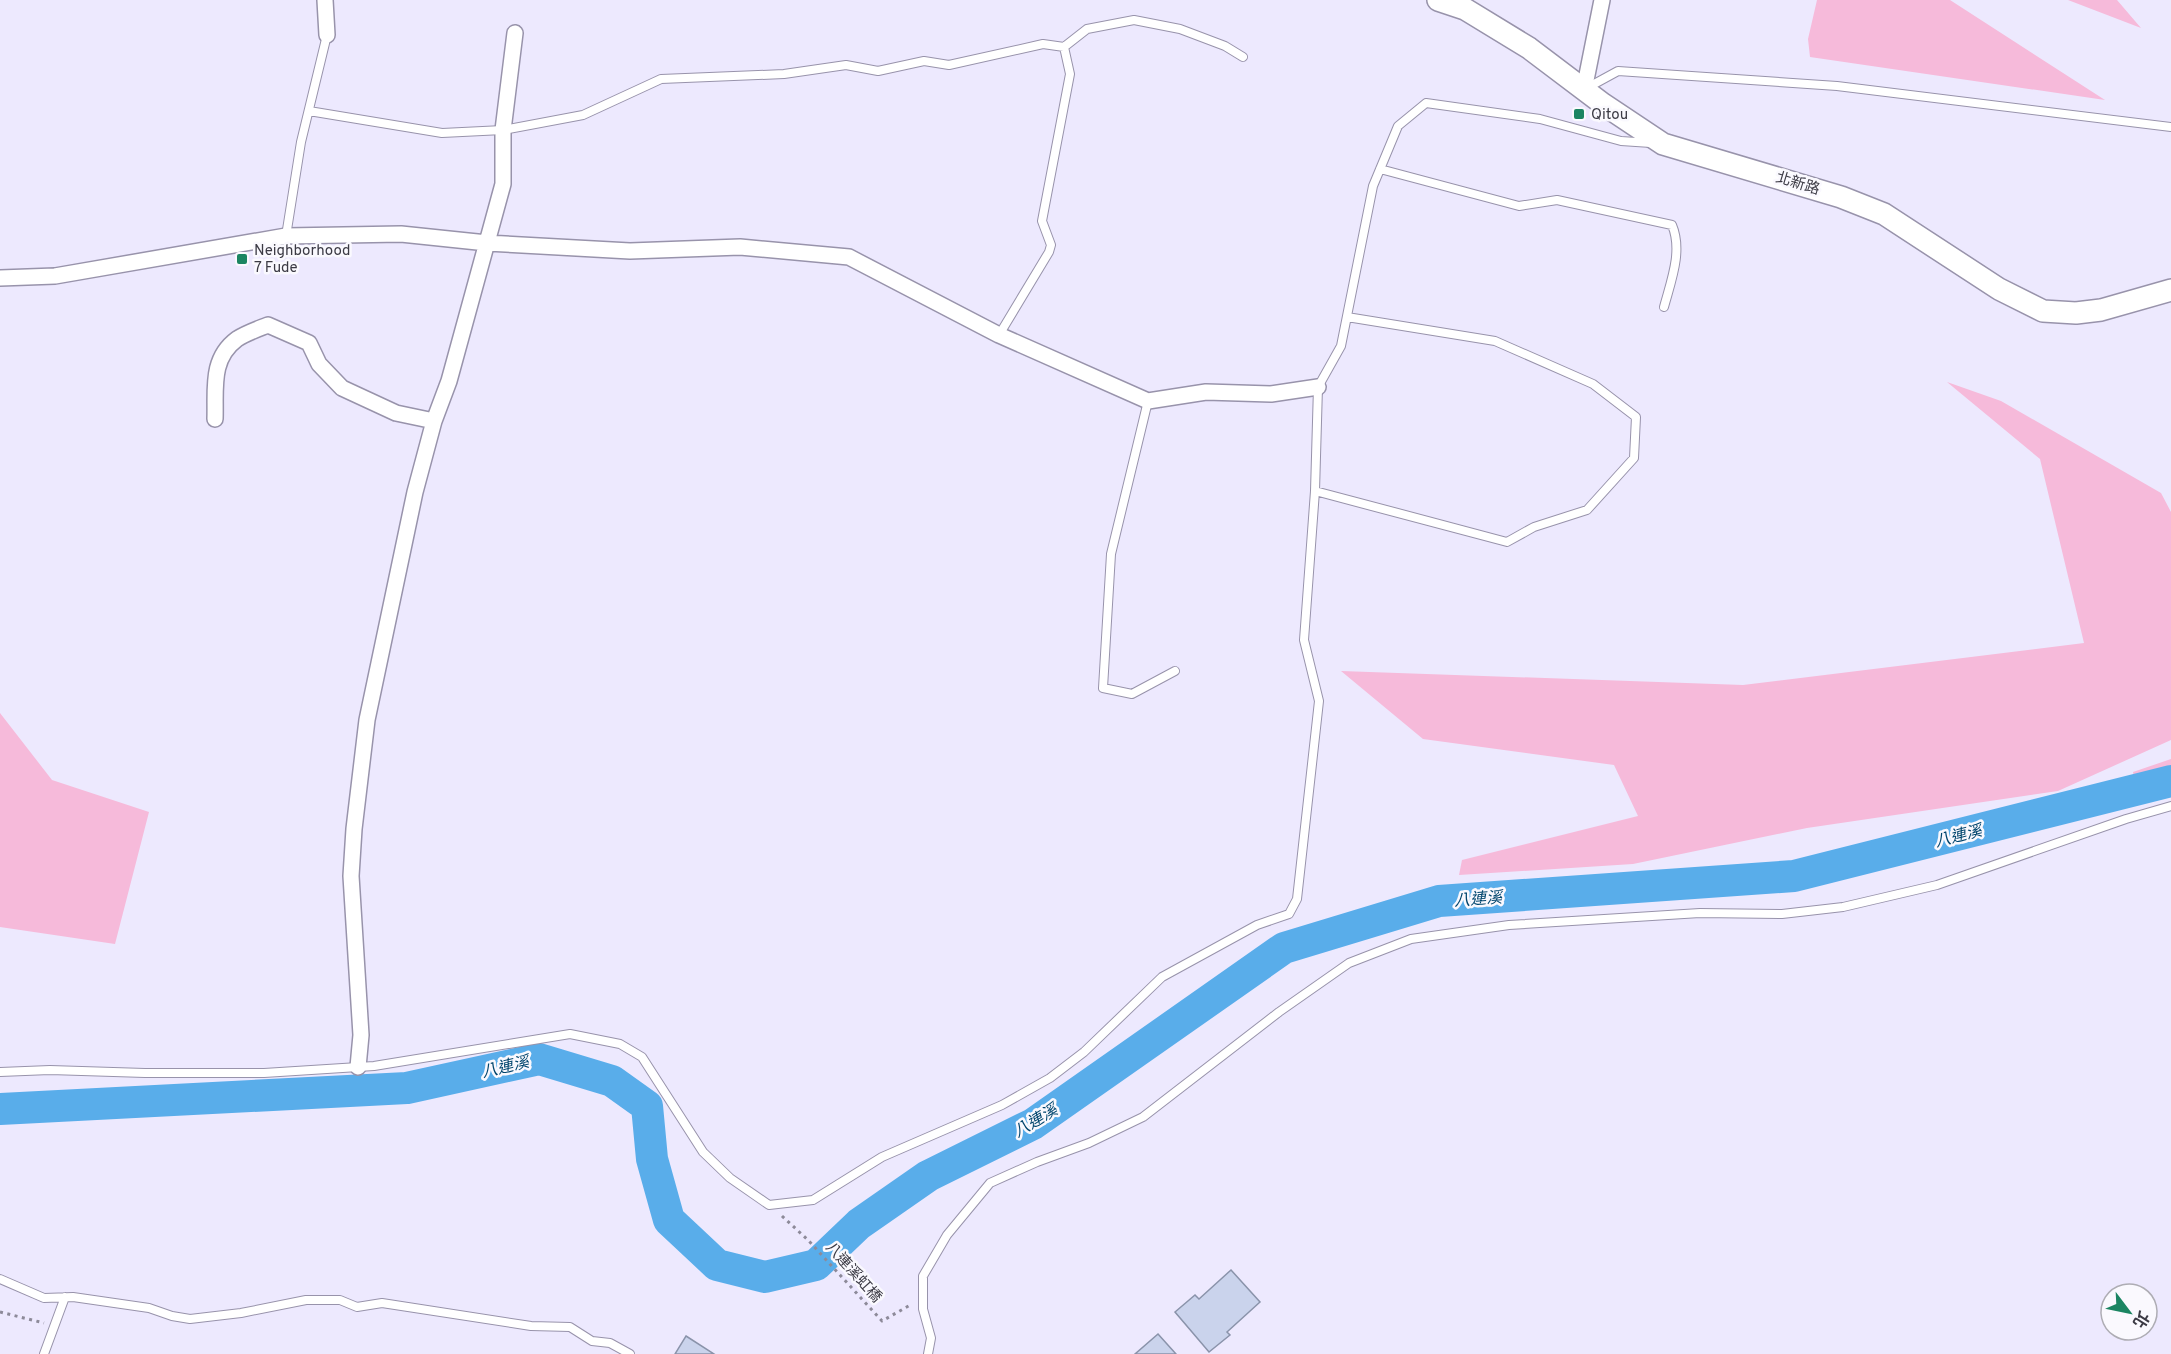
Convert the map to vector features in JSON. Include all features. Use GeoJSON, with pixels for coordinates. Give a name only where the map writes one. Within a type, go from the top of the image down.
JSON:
{"type":"FeatureCollection","features":[{"type":"Feature","properties":{"kind":"main road","name":"北新路"},"geometry":{"type":"LineString","coordinates":[[1438,0],[1466,9],[1529,48],[1584,90],[1663,144],[1841,196],[1884,214],[1999,288],[2043,311],[2076,313],[2101,310],[2171,290]]}},
{"type":"Feature","properties":{"kind":"street"},"geometry":{"type":"LineString","coordinates":[[325,0],[327,35]]}},
{"type":"Feature","properties":{"kind":"street"},"geometry":{"type":"LineString","coordinates":[[1584,90],[1602,0]]}},
{"type":"Feature","properties":{"kind":"street"},"geometry":{"type":"LineString","coordinates":[[358,1066],[361,1035],[351,876],[355,818],[367,720],[415,492],[434,421],[449,381],[504,184],[503,130],[515,33]]}},
{"type":"Feature","properties":{"kind":"street"},"geometry":{"type":"LineString","coordinates":[[0,278],[55,276],[286,236],[400,234],[487,243],[630,251],[740,248],[849,256],[999,335],[1148,400],[1206,392],[1271,394],[1318,387]]}},
{"type":"Feature","properties":{"kind":"street"},"geometry":{"type":"LineString","coordinates":[[215,419],[217,366],[225,351],[238,338],[268,325],[309,343],[319,364],[342,388],[396,413],[434,421]]}},
{"type":"Feature","properties":{"kind":"lane"},"geometry":{"type":"LineString","coordinates":[[309,111],[442,133],[503,130],[583,115],[660,79],[784,74],[846,65],[878,71],[924,61],[949,64],[1043,44],[1064,47],[1087,29],[1134,20],[1180,29],[1225,46],[1243,57]]}},
{"type":"Feature","properties":{"kind":"lane"},"geometry":{"type":"LineString","coordinates":[[286,236],[301,142],[327,35]]}},
{"type":"Feature","properties":{"kind":"lane"},"geometry":{"type":"LineString","coordinates":[[999,335],[1051,245],[1042,221],[1070,74],[1064,47]]}},
{"type":"Feature","properties":{"kind":"lane"},"geometry":{"type":"LineString","coordinates":[[1584,90],[1618,72],[1837,86],[2171,127]]}},
{"type":"Feature","properties":{"kind":"lane"},"geometry":{"type":"LineString","coordinates":[[0,1072],[51,1070],[264,1073],[374,1066],[570,1034],[620,1044],[642,1057],[703,1152],[730,1178],[769,1205],[813,1200],[882,1157],[1002,1104],[1050,1078],[1084,1052],[1162,977],[1257,925],[1289,914],[1297,899],[1319,700],[1304,640],[1315,491],[1318,387],[1341,346],[1373,186],[1398,126],[1425,103],[1540,119],[1621,141],[1663,144]]}},
{"type":"Feature","properties":{"kind":"lane"},"geometry":{"type":"LineString","coordinates":[[1380,169],[1518,206],[1557,200],[1672,225],[1677,236],[1674,267],[1664,307]]}},
{"type":"Feature","properties":{"kind":"lane"},"geometry":{"type":"LineString","coordinates":[[1315,491],[1507,542],[1534,527],[1587,510],[1634,458],[1636,417],[1593,384],[1495,341],[1347,316]]}},
{"type":"Feature","properties":{"kind":"lane"},"geometry":{"type":"LineString","coordinates":[[1148,400],[1111,554],[1103,688],[1132,694],[1176,671]]}},
{"type":"Feature","properties":{"kind":"lane"},"geometry":{"type":"LineString","coordinates":[[927,1354],[931,1338],[922,1309],[923,1276],[947,1234],[990,1183],[1037,1162],[1089,1143],[1143,1117],[1279,1012],[1349,963],[1411,939],[1509,925],[1700,913],[1782,914],[1844,907],[1937,885],[2126,819],[2171,806]]}},
{"type":"Feature","properties":{"kind":"lane"},"geometry":{"type":"LineString","coordinates":[[0,1279],[44,1298],[65,1297],[149,1308],[190,1319],[241,1313],[306,1300],[340,1300],[357,1307],[382,1303],[531,1326],[570,1327],[592,1341],[610,1342],[630,1354]]}},
{"type":"Feature","properties":{"kind":"lane"},"geometry":{"type":"LineString","coordinates":[[44,1354],[65,1297]]}},
{"type":"Feature","properties":{"kind":"path","name":"八連溪虹橋"},"geometry":{"type":"LineString","coordinates":[[769,1205],[808,1240],[882,1321],[912,1304],[923,1302]]}},
{"type":"Feature","properties":{"kind":"path"},"geometry":{"type":"LineString","coordinates":[[0,1312],[55,1325]]}},
{"type":"Feature","properties":{"kind":"shaded area"},"geometry":{"type":"Polygon","coordinates":[[[1817,0],[1950,0],[2105,100],[1810,57],[1808,39],[1817,0]]]}},
{"type":"Feature","properties":{"kind":"shaded area"},"geometry":{"type":"Polygon","coordinates":[[[2068,0],[2117,0],[2141,28],[2068,0]]]}},
{"type":"Feature","properties":{"kind":"shaded area"},"geometry":{"type":"Polygon","coordinates":[[[1947,382],[2001,401],[2161,493],[2171,512],[2171,740],[2058,791],[1807,828],[1633,864],[1459,875],[1462,860],[1638,816],[1614,765],[1423,739],[1341,671],[1743,685],[2084,643],[2040,459],[1947,382]]]}},
{"type":"Feature","properties":{"kind":"shaded area"},"geometry":{"type":"Polygon","coordinates":[[[0,713],[52,780],[149,812],[115,944],[0,927],[0,713]]]}},
{"type":"Feature","properties":{"kind":"shaded area"},"geometry":{"type":"Polygon","coordinates":[[[2171,759],[2171,795],[2138,804],[2133,772],[2171,759]]]}},
{"type":"Feature","properties":{"kind":"building"},"geometry":{"type":"Polygon","coordinates":[[[1231,1270],[1260,1302],[1227,1332],[1230,1335],[1209,1352],[1175,1312],[1195,1295],[1199,1299],[1231,1270]]]}},
{"type":"Feature","properties":{"kind":"building"},"geometry":{"type":"Polygon","coordinates":[[[1158,1334],[1176,1354],[1135,1354],[1158,1334]]]}},
{"type":"Feature","properties":{"kind":"building"},"geometry":{"type":"Polygon","coordinates":[[[686,1336],[714,1354],[675,1354],[686,1336]]]}},
{"type":"Feature","properties":{"kind":"waterway","name":"八連溪"},"geometry":{"type":"LineString","coordinates":[[0,1109],[407,1088],[539,1059],[612,1081],[647,1106],[652,1159],[669,1220],[717,1265],[765,1277],[816,1265],[859,1224],[928,1176],[1033,1124],[1284,948],[1439,901],[1794,876],[2171,781]]}},
{"type":"Feature","properties":{"kind":"place","name":"Qitou"},"geometry":{"type":"Point","coordinates":[1579,114]}},
{"type":"Feature","properties":{"kind":"place","name":"Neighborhood 7 Fude"},"geometry":{"type":"Point","coordinates":[242,259]}}]}
